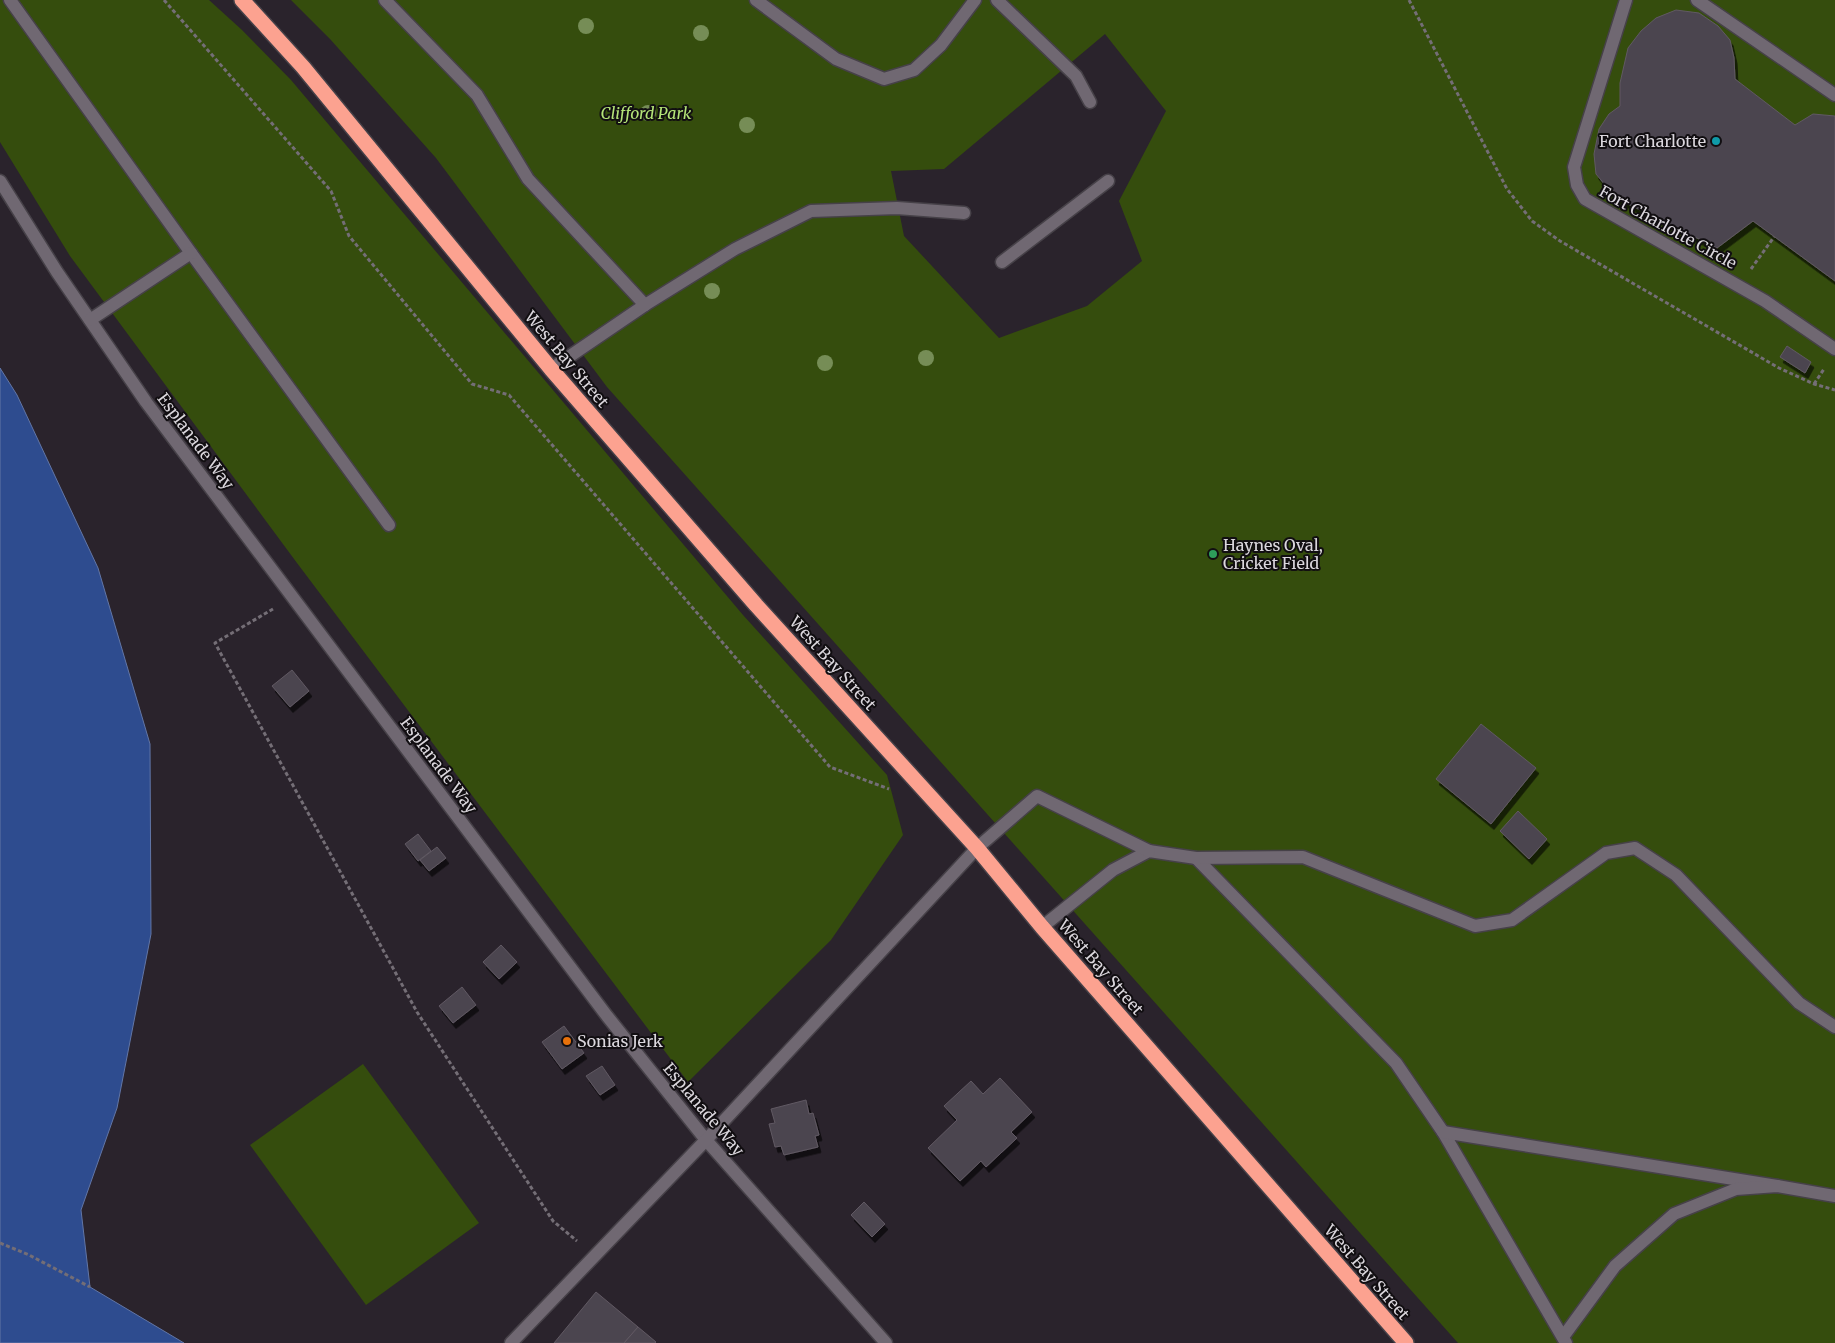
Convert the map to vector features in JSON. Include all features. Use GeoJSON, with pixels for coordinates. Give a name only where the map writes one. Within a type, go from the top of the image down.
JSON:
{"type":"FeatureCollection","features":[{"type":"Feature","properties":{"kind":"highway","name":"West Bay Street"},"geometry":{"type":"LineString","coordinates":[[242,0],[303,67],[551,369],[756,605],[977,848],[1042,927],[1406,1343]]}},
{"type":"Feature","properties":{"kind":"street"},"geometry":{"type":"LineString","coordinates":[[10,0],[389,525]]}},
{"type":"Feature","properties":{"kind":"street"},"geometry":{"type":"LineString","coordinates":[[385,0],[477,95],[528,179],[645,304]]}},
{"type":"Feature","properties":{"kind":"street"},"geometry":{"type":"LineString","coordinates":[[756,0],[836,59],[884,79],[914,70],[941,45],[974,0]]}},
{"type":"Feature","properties":{"kind":"street"},"geometry":{"type":"LineString","coordinates":[[997,0],[1076,76],[1090,102]]}},
{"type":"Feature","properties":{"kind":"street","name":"Fort Charlotte Circle"},"geometry":{"type":"LineString","coordinates":[[1626,0],[1574,167],[1577,184],[1585,199],[1740,286],[1835,349]]}},
{"type":"Feature","properties":{"kind":"street"},"geometry":{"type":"LineString","coordinates":[[1697,0],[1835,95]]}},
{"type":"Feature","properties":{"kind":"street","name":"Esplanade Way"},"geometry":{"type":"LineString","coordinates":[[0,181],[90,320],[146,402],[558,952],[706,1140],[886,1343]]}},
{"type":"Feature","properties":{"kind":"street"},"geometry":{"type":"LineString","coordinates":[[1002,262],[1108,181]]}},
{"type":"Feature","properties":{"kind":"street"},"geometry":{"type":"LineString","coordinates":[[551,369],[645,304],[734,249],[811,211],[897,208],[964,212]]}},
{"type":"Feature","properties":{"kind":"street"},"geometry":{"type":"LineString","coordinates":[[90,320],[191,253]]}},
{"type":"Feature","properties":{"kind":"street"},"geometry":{"type":"LineString","coordinates":[[510,1343],[706,1140],[977,848],[1037,796],[1149,851],[1196,858],[1303,857],[1475,926],[1512,920],[1606,853],[1634,848],[1676,875],[1799,1003],[1835,1027]]}},
{"type":"Feature","properties":{"kind":"street"},"geometry":{"type":"LineString","coordinates":[[1042,927],[1112,870],[1149,851]]}},
{"type":"Feature","properties":{"kind":"street"},"geometry":{"type":"LineString","coordinates":[[1196,858],[1396,1063],[1443,1132],[1565,1340],[1615,1266],[1674,1214],[1736,1190],[1777,1186]]}},
{"type":"Feature","properties":{"kind":"street"},"geometry":{"type":"LineString","coordinates":[[1443,1132],[1835,1196]]}},
{"type":"Feature","properties":{"kind":"path"},"geometry":{"type":"LineString","coordinates":[[164,0],[331,191],[349,236],[472,384],[509,395],[830,768],[891,790]]}},
{"type":"Feature","properties":{"kind":"path"},"geometry":{"type":"LineString","coordinates":[[1740,286],[1774,237]]}},
{"type":"Feature","properties":{"kind":"path"},"geometry":{"type":"LineString","coordinates":[[292,597],[215,643],[417,1012],[553,1221],[594,1256]]}},
{"type":"Feature","properties":{"kind":"path"},"geometry":{"type":"LineString","coordinates":[[0,1243],[29,1255],[90,1287]]}},
{"type":"Feature","properties":{"kind":"green space"},"geometry":{"type":"Polygon","coordinates":[[[0,0],[209,0],[242,30],[291,80],[743,615],[887,775],[903,835],[831,940],[688,1082],[297,563],[70,256],[0,142],[0,0]]]}},
{"type":"Feature","properties":{"kind":"green space","name":"Clifford Park"},"geometry":{"type":"Polygon","coordinates":[[[291,0],[1835,0],[1835,1343],[1458,1343],[607,387],[436,158],[330,39],[291,0]],[[1105,34],[944,169],[891,171],[904,236],[999,338],[1087,306],[1142,261],[1119,201],[1166,111],[1105,34]]]}},
{"type":"Feature","properties":{"kind":"green space"},"geometry":{"type":"Polygon","coordinates":[[[363,1064],[479,1223],[366,1305],[250,1145],[363,1064]]]}},
{"type":"Feature","properties":{"kind":"water"},"geometry":{"type":"Polygon","coordinates":[[[0,368],[17,395],[98,568],[150,744],[151,934],[117,1108],[81,1210],[90,1287],[184,1343],[0,1343],[0,368]]]}},
{"type":"Feature","properties":{"kind":"building","name":"Fort Charlotte"},"geometry":{"type":"Polygon","coordinates":[[[1676,10],[1699,13],[1718,26],[1730,40],[1734,58],[1735,79],[1795,125],[1813,114],[1835,116],[1835,281],[1753,221],[1717,248],[1616,198],[1596,174],[1594,154],[1599,129],[1609,114],[1620,106],[1620,83],[1628,48],[1641,31],[1656,18],[1676,10]]]}},
{"type":"Feature","properties":{"kind":"building"},"geometry":{"type":"Polygon","coordinates":[[[1787,346],[1811,362],[1805,373],[1780,357],[1787,346]]]}},
{"type":"Feature","properties":{"kind":"building"},"geometry":{"type":"Polygon","coordinates":[[[292,670],[309,691],[290,707],[272,686],[292,670]]]}},
{"type":"Feature","properties":{"kind":"building"},"geometry":{"type":"Polygon","coordinates":[[[1481,724],[1536,768],[1491,824],[1436,779],[1481,724]]]}},
{"type":"Feature","properties":{"kind":"building"},"geometry":{"type":"Polygon","coordinates":[[[1518,811],[1547,839],[1529,859],[1500,831],[1518,811]]]}},
{"type":"Feature","properties":{"kind":"building"},"geometry":{"type":"Polygon","coordinates":[[[418,834],[431,851],[418,861],[405,844],[418,834]]]}},
{"type":"Feature","properties":{"kind":"building"},"geometry":{"type":"Polygon","coordinates":[[[437,847],[446,858],[429,871],[420,860],[437,847]]]}},
{"type":"Feature","properties":{"kind":"building"},"geometry":{"type":"Polygon","coordinates":[[[501,945],[517,962],[499,979],[483,962],[501,945]]]}},
{"type":"Feature","properties":{"kind":"building"},"geometry":{"type":"Polygon","coordinates":[[[462,987],[476,1005],[453,1023],[439,1006],[462,987]]]}},
{"type":"Feature","properties":{"kind":"building"},"geometry":{"type":"Polygon","coordinates":[[[564,1026],[584,1053],[562,1069],[542,1042],[564,1026]]]}},
{"type":"Feature","properties":{"kind":"building"},"geometry":{"type":"Polygon","coordinates":[[[602,1066],[615,1085],[600,1095],[586,1076],[602,1066]]]}},
{"type":"Feature","properties":{"kind":"building"},"geometry":{"type":"Polygon","coordinates":[[[1000,1078],[1032,1112],[1011,1132],[1017,1138],[986,1167],[981,1161],[960,1181],[928,1148],[957,1120],[944,1106],[971,1081],[983,1094],[1000,1078]]]}},
{"type":"Feature","properties":{"kind":"building"},"geometry":{"type":"Polygon","coordinates":[[[806,1100],[809,1114],[813,1113],[819,1135],[815,1136],[818,1147],[784,1155],[781,1146],[775,1147],[769,1124],[775,1123],[771,1109],[806,1100]]]}},
{"type":"Feature","properties":{"kind":"building"},"geometry":{"type":"Polygon","coordinates":[[[864,1202],[885,1224],[872,1237],[851,1215],[864,1202]]]}},
{"type":"Feature","properties":{"kind":"building"},"geometry":{"type":"Polygon","coordinates":[[[596,1292],[638,1327],[624,1343],[554,1343],[596,1292]]]}},
{"type":"Feature","properties":{"kind":"building"},"geometry":{"type":"Polygon","coordinates":[[[638,1327],[656,1342],[624,1343],[638,1327]]]}},
{"type":"Feature","properties":{"kind":"place","name":"Fort Charlotte"},"geometry":{"type":"Point","coordinates":[1716,141]}},
{"type":"Feature","properties":{"kind":"place","name":"Haynes Oval, Cricket Field"},"geometry":{"type":"Point","coordinates":[1213,554]}},
{"type":"Feature","properties":{"kind":"place","name":"Sonias Jerk"},"geometry":{"type":"Point","coordinates":[567,1041]}}]}
